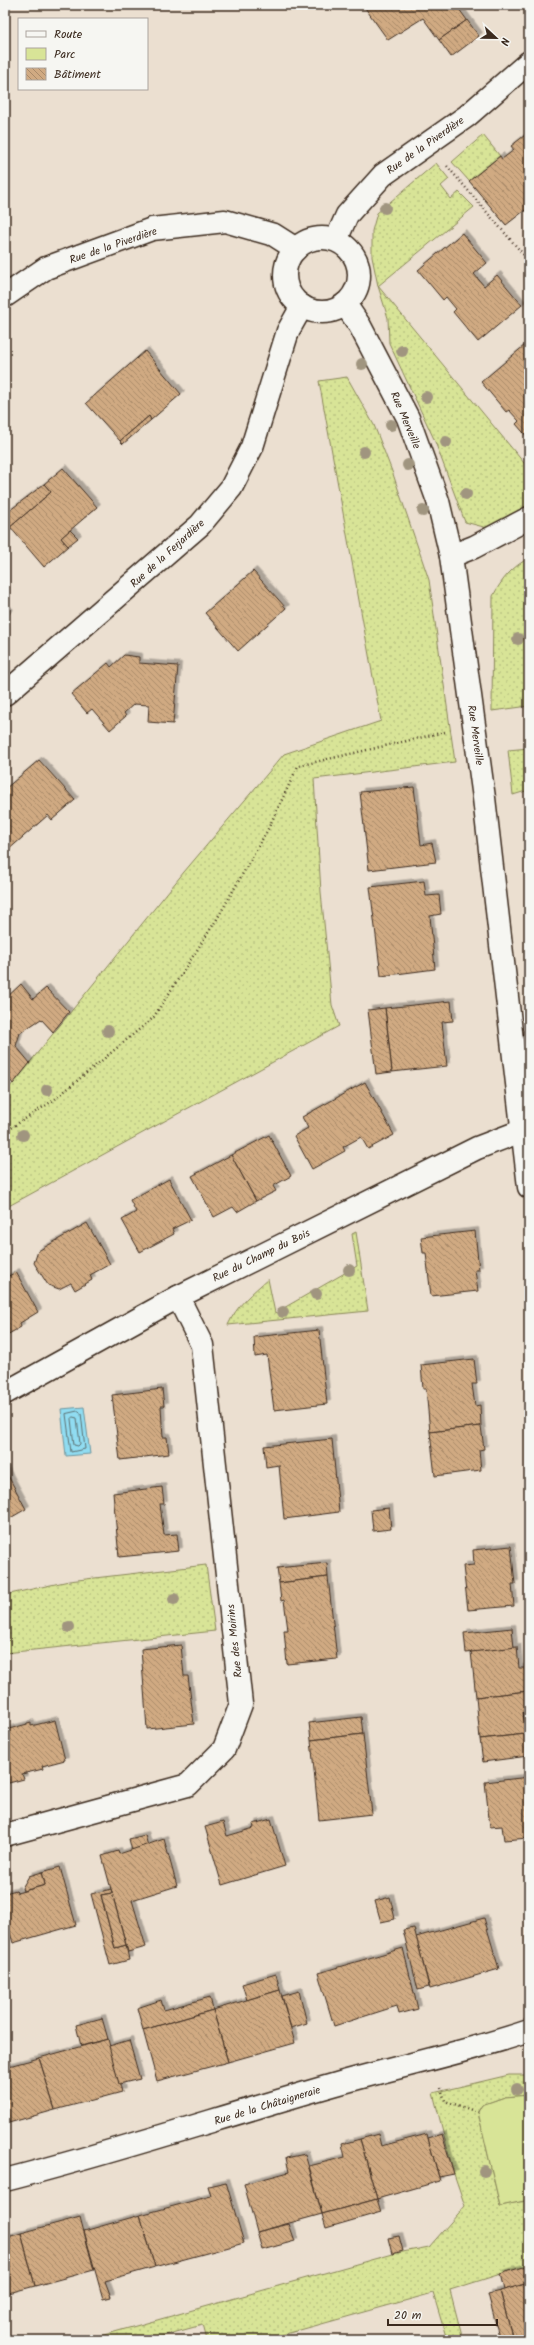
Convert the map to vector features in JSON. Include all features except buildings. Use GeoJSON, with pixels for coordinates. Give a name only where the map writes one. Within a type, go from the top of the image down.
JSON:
{"type":"FeatureCollection","features":[{"type":"Feature","properties":{"kind":"street","name":"Rue de la Piverdière"},"geometry":{"type":"LineString","coordinates":[[336,240],[347,215],[383,174],[467,116],[529,62]]}},
{"type":"Feature","properties":{"kind":"street","name":"Rue de la Piverdière"},"geometry":{"type":"LineString","coordinates":[[5,296],[46,268],[152,229],[225,221],[274,234],[296,249]]}},
{"type":"Feature","properties":{"kind":"street"},"geometry":{"type":"LineString","coordinates":[[324,238],[336,240],[346,246],[358,264],[358,286],[345,304],[335,310],[324,312],[313,311],[302,306],[293,298],[287,288],[285,276],[290,260],[296,249],[312,239],[324,238]]}},
{"type":"Feature","properties":{"kind":"street","name":"Rue Merveille"},"geometry":{"type":"LineString","coordinates":[[345,304],[360,326],[408,418],[438,501],[451,556],[475,726],[524,1130],[529,1187]]}},
{"type":"Feature","properties":{"kind":"street","name":"Rue de la Ferjardière"},"geometry":{"type":"LineString","coordinates":[[5,694],[200,525],[231,488],[252,447],[288,331],[302,306]]}},
{"type":"Feature","properties":{"kind":"street"},"geometry":{"type":"LineString","coordinates":[[451,556],[474,547],[529,518]]}},
{"type":"Feature","properties":{"kind":"street","name":"Rue du Champ du Bois"},"geometry":{"type":"LineString","coordinates":[[5,1393],[178,1296],[477,1148],[524,1130]]}},
{"type":"Feature","properties":{"kind":"street","name":"Rue des Moirins"},"geometry":{"type":"LineString","coordinates":[[5,1835],[188,1784],[224,1749],[242,1704],[202,1345],[178,1296]]}},
{"type":"Feature","properties":{"kind":"street","name":"Rue de la Châtaigneraie"},"geometry":{"type":"LineString","coordinates":[[5,2180],[87,2160],[335,2084],[476,2049],[529,2031]]}},
{"type":"Feature","properties":{"kind":"path"},"geometry":{"type":"LineString","coordinates":[[427,144],[529,261]]}},
{"type":"Feature","properties":{"kind":"path"},"geometry":{"type":"LineString","coordinates":[[5,1132],[54,1100],[153,1018],[217,919],[267,831],[298,766],[370,748],[475,726]]}},
{"type":"Feature","properties":{"kind":"path"},"geometry":{"type":"LineString","coordinates":[[439,2082],[445,2100],[478,2112]]}},
{"type":"Feature","properties":{"kind":"green space"},"geometry":{"type":"Polygon","coordinates":[[[483,135],[500,156],[469,181],[452,162],[483,135]]]}},
{"type":"Feature","properties":{"kind":"green space"},"geometry":{"type":"Polygon","coordinates":[[[436,163],[449,179],[441,186],[451,199],[459,192],[474,207],[378,286],[372,257],[372,231],[377,213],[436,163]]]}},
{"type":"Feature","properties":{"kind":"green space"},"geometry":{"type":"Polygon","coordinates":[[[378,286],[529,469],[529,510],[491,529],[465,522],[434,439],[389,343],[388,318],[378,286]]]}},
{"type":"Feature","properties":{"kind":"green space"},"geometry":{"type":"Polygon","coordinates":[[[347,377],[374,425],[393,474],[429,580],[455,762],[314,779],[321,892],[332,1005],[339,1026],[5,1208],[5,1093],[184,872],[284,754],[381,721],[319,381],[347,377]]]}},
{"type":"Feature","properties":{"kind":"green space"},"geometry":{"type":"Polygon","coordinates":[[[529,558],[529,706],[492,711],[493,596],[508,574],[517,565],[529,558]]]}},
{"type":"Feature","properties":{"kind":"green space"},"geometry":{"type":"Polygon","coordinates":[[[529,748],[529,790],[513,795],[508,750],[529,748]]]}},
{"type":"Feature","properties":{"kind":"green space"},"geometry":{"type":"Polygon","coordinates":[[[356,1232],[368,1311],[228,1325],[240,1305],[268,1279],[275,1313],[357,1266],[352,1234],[356,1232]]]}},
{"type":"Feature","properties":{"kind":"green space"},"geometry":{"type":"Polygon","coordinates":[[[206,1565],[215,1631],[5,1653],[5,1595],[69,1581],[206,1565]]]}},
{"type":"Feature","properties":{"kind":"green space"},"geometry":{"type":"Polygon","coordinates":[[[509,2075],[529,2075],[529,2095],[505,2097],[482,2105],[478,2112],[500,2206],[529,2200],[529,2265],[450,2290],[463,2340],[447,2340],[433,2293],[264,2340],[206,2340],[202,2325],[147,2340],[86,2340],[392,2254],[429,2247],[465,2206],[454,2174],[433,2093],[509,2075]]]}},
{"type":"Feature","properties":{"kind":"green space"},"geometry":{"type":"Polygon","coordinates":[[[529,2095],[529,2200],[500,2206],[478,2112],[482,2105],[505,2097],[529,2095]]]}},
{"type":"Feature","properties":{"kind":"water"},"geometry":{"type":"Polygon","coordinates":[[[84,1407],[90,1454],[66,1456],[61,1409],[84,1407]]]}}]}
